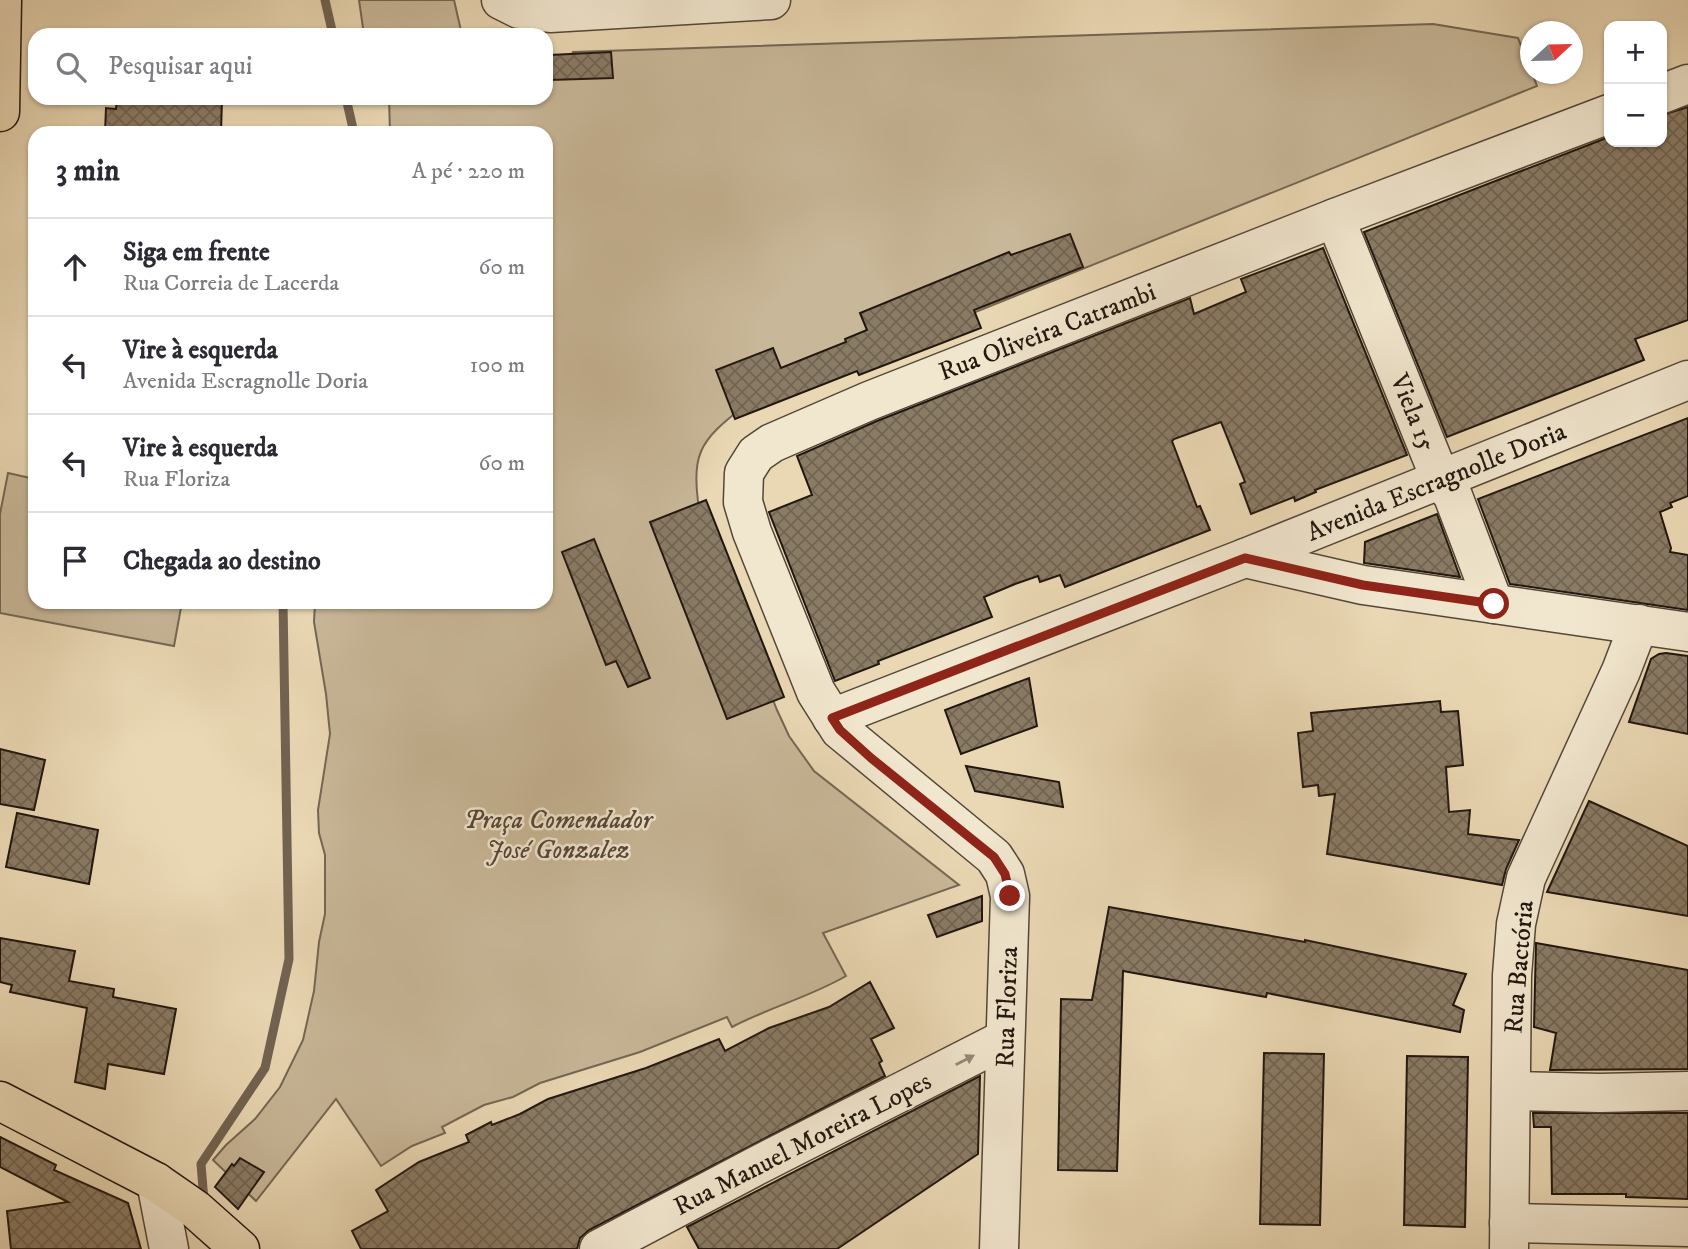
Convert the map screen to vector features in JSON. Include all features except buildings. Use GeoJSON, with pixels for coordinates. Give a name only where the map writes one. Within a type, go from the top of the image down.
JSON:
{"type":"FeatureCollection","features":[{"type":"Feature","properties":{"kind":"main road"},"geometry":{"type":"LineString","coordinates":[[0,112],[2,0]]}},
{"type":"Feature","properties":{"kind":"main road"},"geometry":{"type":"LineString","coordinates":[[0,1101],[156,1182],[195,1209],[238,1247]]}},
{"type":"Feature","properties":{"kind":"street"},"geometry":{"type":"LineString","coordinates":[[501,0],[519,9],[550,13],[630,4],[771,0]]}},
{"type":"Feature","properties":{"kind":"street"},"geometry":{"type":"LineString","coordinates":[[1667,92],[1688,85]]}},
{"type":"Feature","properties":{"kind":"street","name":"Rua Oliveira Catrambi"},"geometry":{"type":"LineString","coordinates":[[832,718],[816,692],[752,532],[743,502],[744,473],[756,454],[772,443],[869,401],[1604,116]]}},
{"type":"Feature","properties":{"kind":"street","name":"Viela 15"},"geometry":{"type":"LineString","coordinates":[[1335,218],[1440,478],[1453,496],[1494,604]]}},
{"type":"Feature","properties":{"kind":"street","name":"Avenida Escragnolle Doria"},"geometry":{"type":"LineString","coordinates":[[832,718],[1245,558],[1688,380]]}},
{"type":"Feature","properties":{"kind":"street"},"geometry":{"type":"LineString","coordinates":[[1245,558],[1363,585],[1688,632]]}},
{"type":"Feature","properties":{"kind":"street","name":"Rua Bactória"},"geometry":{"type":"LineString","coordinates":[[1509,1236],[1512,975],[1516,924],[1526,878],[1621,671],[1639,624]]}},
{"type":"Feature","properties":{"kind":"street","name":"Rua Floriza"},"geometry":{"type":"LineString","coordinates":[[832,718],[840,730],[871,758],[994,857],[1005,874],[1010,896],[999,1249]]}},
{"type":"Feature","properties":{"kind":"street","name":"Rua Manuel Moreira Lopes"},"geometry":{"type":"LineString","coordinates":[[599,1249],[1005,1039]]}},
{"type":"Feature","properties":{"kind":"street"},"geometry":{"type":"LineString","coordinates":[[1511,1091],[1688,1091]]}},
{"type":"Feature","properties":{"kind":"street"},"geometry":{"type":"LineString","coordinates":[[156,1182],[169,1249]]}},
{"type":"Feature","properties":{"kind":"street"},"geometry":{"type":"LineString","coordinates":[[1509,1236],[1688,1227]]}},
{"type":"Feature","properties":{"kind":"green space"},"geometry":{"type":"Polygon","coordinates":[[[359,0],[454,0],[460,28],[363,28],[359,0]]]}},
{"type":"Feature","properties":{"kind":"green space","name":"Praça Comendador José Gonzalez"},"geometry":{"type":"Polygon","coordinates":[[[1433,24],[1518,38],[1520,84],[1537,86],[747,404],[730,417],[707,440],[697,464],[700,517],[789,736],[814,771],[959,885],[823,933],[846,976],[832,983],[732,1027],[727,1017],[640,1052],[540,1083],[513,1097],[484,1105],[442,1127],[445,1133],[412,1146],[381,1166],[336,1099],[256,1201],[213,1160],[255,1119],[280,1087],[303,1040],[314,991],[325,914],[325,855],[319,833],[318,810],[330,734],[314,622],[315,609],[553,609],[553,126],[390,126],[389,105],[553,105],[553,77],[560,77],[573,52],[1433,24]]]}},
{"type":"Feature","properties":{"kind":"green space"},"geometry":{"type":"Polygon","coordinates":[[[8,473],[28,477],[28,609],[181,609],[174,646],[0,613],[0,514],[8,473]]]}},
{"type":"Feature","properties":{"kind":"waterway"},"geometry":{"type":"LineString","coordinates":[[325,0],[331,28]]}},
{"type":"Feature","properties":{"kind":"waterway"},"geometry":{"type":"LineString","coordinates":[[348,105],[352,126]]}},
{"type":"Feature","properties":{"kind":"waterway"},"geometry":{"type":"LineString","coordinates":[[204,1201],[201,1164],[265,1068],[289,959],[283,609]]}},
{"type":"Feature","properties":{"kind":"route"},"geometry":{"type":"LineString","coordinates":[[1010,896],[1005,874],[994,857],[871,758],[840,730],[832,718],[1245,558],[1363,585],[1494,604]]}}]}
